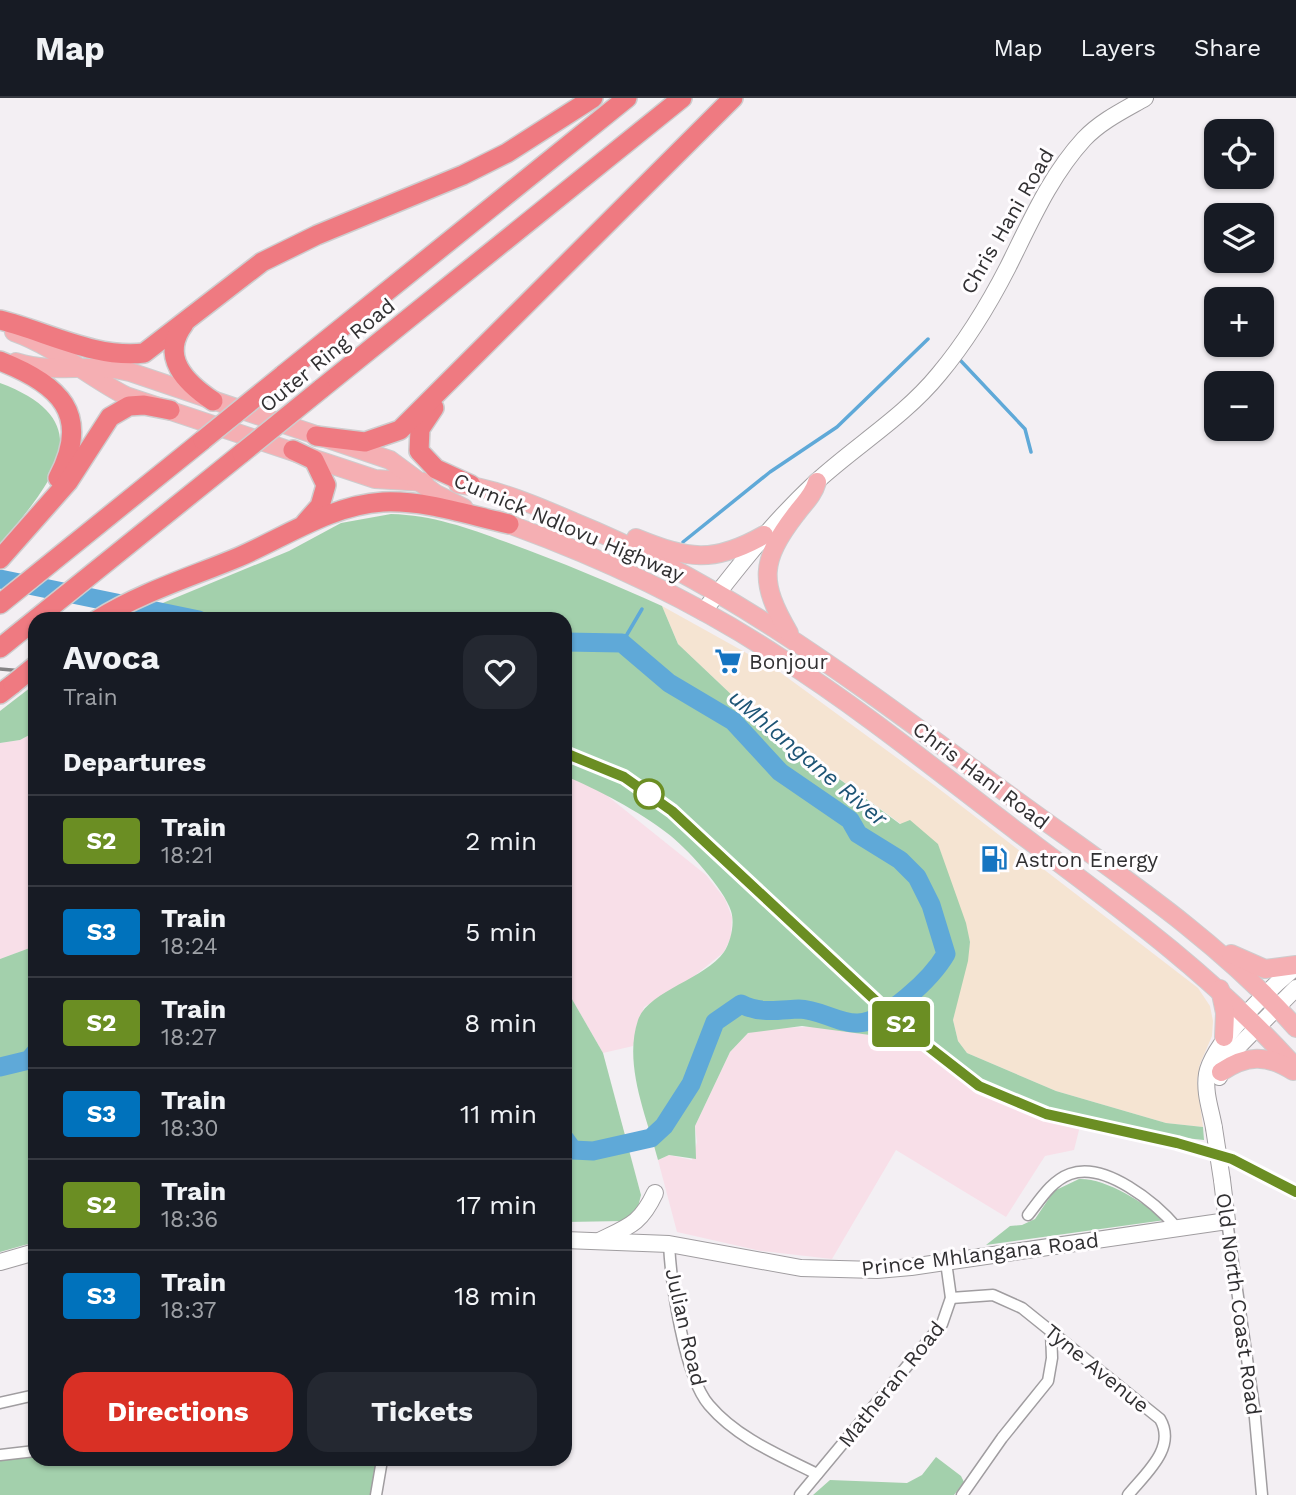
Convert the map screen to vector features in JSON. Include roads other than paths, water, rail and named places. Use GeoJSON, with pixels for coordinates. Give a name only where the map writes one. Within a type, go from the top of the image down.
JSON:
{"type":"FeatureCollection","features":[{"type":"Feature","properties":{"kind":"highway"},"geometry":{"type":"LineString","coordinates":[[0,320],[101,349],[132,354],[155,346],[240,275],[287,248],[463,176],[516,148],[593,98]]}},
{"type":"Feature","properties":{"kind":"highway","name":"Outer Ring Road"},"geometry":{"type":"LineString","coordinates":[[0,604],[627,98]]}},
{"type":"Feature","properties":{"kind":"highway","name":"Outer Ring Road"},"geometry":{"type":"LineString","coordinates":[[44,612],[682,98]]}},
{"type":"Feature","properties":{"kind":"highway"},"geometry":{"type":"LineString","coordinates":[[316,436],[365,442],[400,430],[733,98]]}},
{"type":"Feature","properties":{"kind":"highway"},"geometry":{"type":"LineString","coordinates":[[193,312],[178,336],[175,361],[190,386],[213,401]]}},
{"type":"Feature","properties":{"kind":"highway"},"geometry":{"type":"LineString","coordinates":[[471,485],[436,469],[426,460],[419,451],[418,437],[430,413],[463,378],[512,316]]}},
{"type":"Feature","properties":{"kind":"highway"},"geometry":{"type":"LineString","coordinates":[[0,359],[55,392],[67,407],[72,422],[72,446],[65,464],[8,551]]}},
{"type":"Feature","properties":{"kind":"highway"},"geometry":{"type":"LineString","coordinates":[[8,551],[68,482],[110,417],[130,406],[144,405],[170,410]]}},
{"type":"Feature","properties":{"kind":"highway"},"geometry":{"type":"LineString","coordinates":[[293,450],[314,460],[326,485],[320,506],[299,528]]}},
{"type":"Feature","properties":{"kind":"highway"},"geometry":{"type":"LineString","coordinates":[[111,612],[145,593],[340,511],[383,502],[431,506],[509,524]]}},
{"type":"Feature","properties":{"kind":"highway","name":"Outer Ring Road"},"geometry":{"type":"LineString","coordinates":[[0,648],[28,625]]}},
{"type":"Feature","properties":{"kind":"highway"},"geometry":{"type":"LineString","coordinates":[[7,689],[28,672]]}},
{"type":"Feature","properties":{"kind":"main road","name":"Curnick Ndlovu Highway"},"geometry":{"type":"LineString","coordinates":[[0,327],[59,352],[81,369],[126,396],[375,479],[471,485],[594,530],[718,592]]}},
{"type":"Feature","properties":{"kind":"main road","name":"Curnick Ndlovu Highway"},"geometry":{"type":"LineString","coordinates":[[0,359],[41,370],[121,370],[390,460],[453,504],[635,576],[703,612]]}},
{"type":"Feature","properties":{"kind":"main road"},"geometry":{"type":"LineString","coordinates":[[791,636],[770,594],[766,578],[768,560],[775,543],[811,496],[817,482]]}},
{"type":"Feature","properties":{"kind":"main road"},"geometry":{"type":"LineString","coordinates":[[594,530],[635,537],[671,552],[701,557],[733,551],[764,535]]}},
{"type":"Feature","properties":{"kind":"main road","name":"Chris Hani Road"},"geometry":{"type":"LineString","coordinates":[[718,592],[791,636],[1152,900],[1272,1002],[1296,1028]]}},
{"type":"Feature","properties":{"kind":"main road","name":"Chris Hani Road"},"geometry":{"type":"LineString","coordinates":[[703,612],[780,657],[853,708],[1124,911],[1220,989],[1253,1020],[1296,1070]]}},
{"type":"Feature","properties":{"kind":"main road"},"geometry":{"type":"LineString","coordinates":[[1199,938],[1253,966],[1276,969],[1296,966]]}},
{"type":"Feature","properties":{"kind":"main road"},"geometry":{"type":"LineString","coordinates":[[1220,989],[1225,1013],[1224,1037]]}},
{"type":"Feature","properties":{"kind":"main road"},"geometry":{"type":"LineString","coordinates":[[1221,1072],[1236,1062],[1262,1058],[1296,1070]]}},
{"type":"Feature","properties":{"kind":"street","name":"Chris Hani Road"},"geometry":{"type":"LineString","coordinates":[[703,612],[764,535],[817,482],[869,440],[938,376],[1007,268],[1028,223],[1074,151],[1108,119],[1145,98]]}},
{"type":"Feature","properties":{"kind":"street"},"geometry":{"type":"LineString","coordinates":[[1253,1020],[1272,1002],[1296,966]]}},
{"type":"Feature","properties":{"kind":"street"},"geometry":{"type":"LineString","coordinates":[[1272,1002],[1296,988]]}},
{"type":"Feature","properties":{"kind":"street","name":"Old North Coast Road"},"geometry":{"type":"LineString","coordinates":[[1253,1020],[1224,1037],[1207,1075],[1207,1094],[1254,1407],[1262,1495]]}},
{"type":"Feature","properties":{"kind":"street","name":"Old North Coast Road"},"geometry":{"type":"LineString","coordinates":[[1213,1121],[1221,1072],[1253,1020]]}},
{"type":"Feature","properties":{"kind":"street"},"geometry":{"type":"LineString","coordinates":[[1028,1215],[1057,1180],[1071,1174],[1090,1171],[1118,1182],[1151,1201],[1177,1228]]}},
{"type":"Feature","properties":{"kind":"street"},"geometry":{"type":"LineString","coordinates":[[599,1241],[635,1224],[645,1215],[655,1193]]}},
{"type":"Feature","properties":{"kind":"street","name":"Prince Mhlangana Road"},"geometry":{"type":"LineString","coordinates":[[572,1240],[669,1244],[802,1268],[877,1270],[1227,1221]]}},
{"type":"Feature","properties":{"kind":"street","name":"Julian Road"},"geometry":{"type":"LineString","coordinates":[[669,1244],[671,1282],[701,1393],[716,1412],[746,1436],[817,1474]]}},
{"type":"Feature","properties":{"kind":"street"},"geometry":{"type":"LineString","coordinates":[[0,1262],[28,1254]]}},
{"type":"Feature","properties":{"kind":"street","name":"Matheran Road"},"geometry":{"type":"LineString","coordinates":[[800,1495],[942,1324],[951,1298],[946,1262]]}},
{"type":"Feature","properties":{"kind":"street","name":"Tyne Avenue"},"geometry":{"type":"LineString","coordinates":[[951,1298],[978,1295],[1006,1299],[1051,1330],[1149,1408],[1165,1427],[1165,1445],[1128,1495]]}},
{"type":"Feature","properties":{"kind":"street"},"geometry":{"type":"LineString","coordinates":[[962,1495],[1002,1438],[1048,1381],[1052,1358],[1051,1330]]}},
{"type":"Feature","properties":{"kind":"street"},"geometry":{"type":"LineString","coordinates":[[0,1403],[28,1397]]}},
{"type":"Feature","properties":{"kind":"street"},"geometry":{"type":"LineString","coordinates":[[0,1455],[28,1452]]}},
{"type":"Feature","properties":{"kind":"street"},"geometry":{"type":"LineString","coordinates":[[376,1495],[381,1466]]}},
{"type":"Feature","properties":{"kind":"waterway"},"geometry":{"type":"LineString","coordinates":[[683,542],[770,472],[837,427],[928,339]]}},
{"type":"Feature","properties":{"kind":"waterway"},"geometry":{"type":"LineString","coordinates":[[960,360],[1025,429],[1031,452]]}},
{"type":"Feature","properties":{"kind":"waterway","name":"uMhlangane River"},"geometry":{"type":"LineString","coordinates":[[0,579],[160,612]]}},
{"type":"Feature","properties":{"kind":"waterway"},"geometry":{"type":"LineString","coordinates":[[622,643],[642,609]]}},
{"type":"Feature","properties":{"kind":"waterway","name":"uMhlangane River"},"geometry":{"type":"LineString","coordinates":[[572,642],[622,643],[669,683],[733,721],[780,772],[850,820],[858,834],[900,860],[917,877],[931,905],[946,954],[930,975],[907,997],[869,1021],[851,1023],[814,1011],[762,1010],[741,1004],[715,1022],[691,1084],[664,1126],[651,1138],[593,1151],[572,1149]]}},
{"type":"Feature","properties":{"kind":"waterway","name":"uMhlangane River"},"geometry":{"type":"LineString","coordinates":[[0,1067],[28,1060]]}},
{"type":"Feature","properties":{"kind":"railway"},"geometry":{"type":"LineString","coordinates":[[0,669],[28,671]]}},
{"type":"Feature","properties":{"kind":"railway"},"geometry":{"type":"LineString","coordinates":[[572,755],[616,773],[682,819],[904,1028],[969,1079],[1007,1100],[1047,1115],[1216,1156],[1257,1171],[1296,1192]]}},
{"type":"Feature","properties":{"kind":"train","name":"S2"},"geometry":{"type":"LineString","coordinates":[[572,755],[595,763],[636,784],[692,827],[907,1030],[946,1063],[979,1086],[1028,1109],[1177,1143],[1232,1159],[1263,1172],[1296,1192]]}},
{"type":"Feature","properties":{"kind":"place","name":"Bonjour"},"geometry":{"type":"Point","coordinates":[728,661]}},
{"type":"Feature","properties":{"kind":"place","name":"Astron Energy"},"geometry":{"type":"Point","coordinates":[994,859]}}]}
